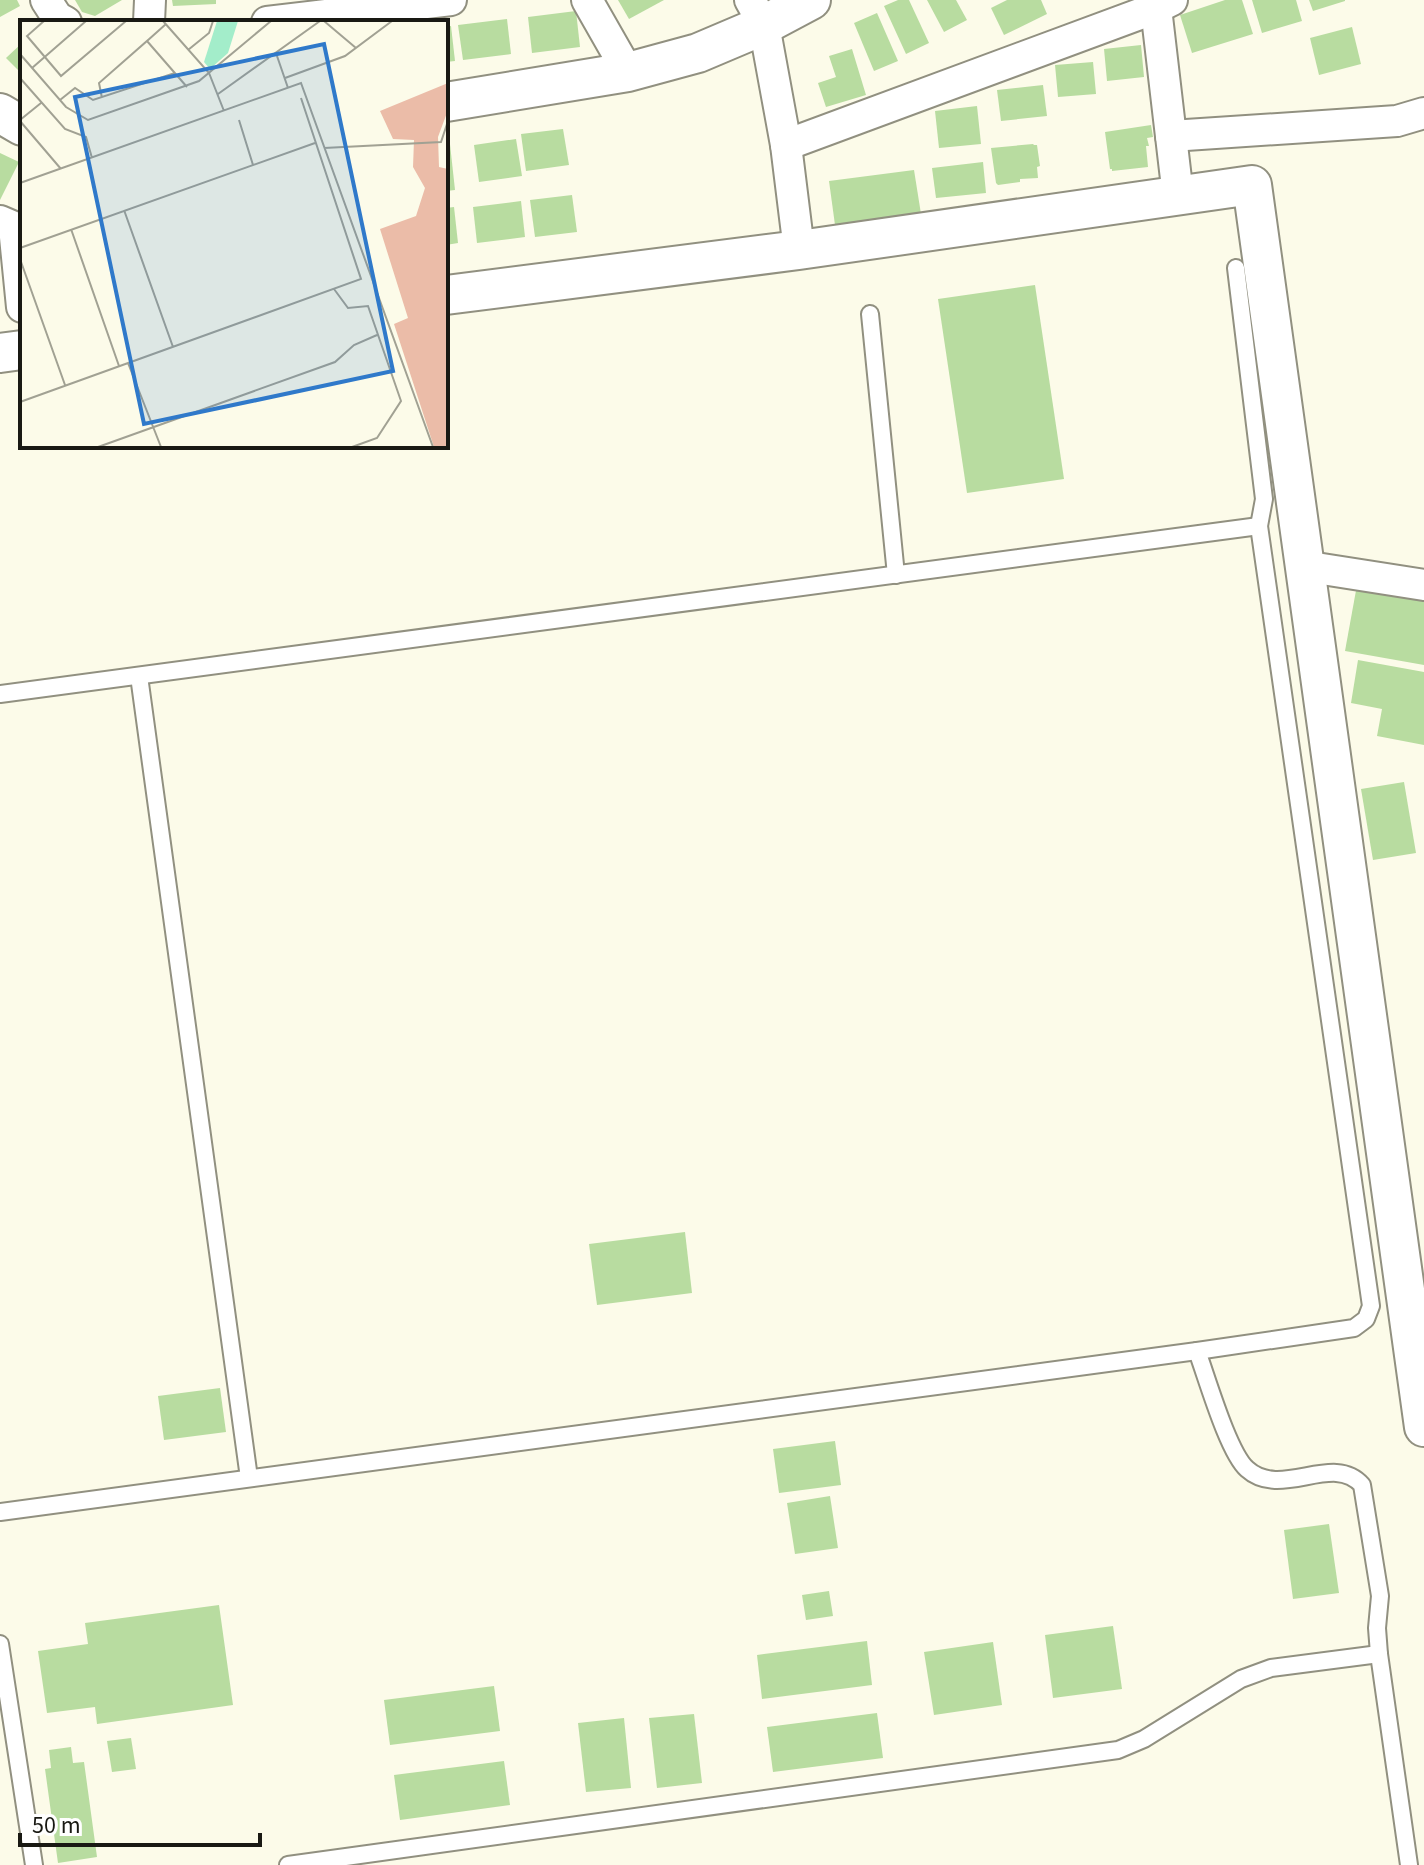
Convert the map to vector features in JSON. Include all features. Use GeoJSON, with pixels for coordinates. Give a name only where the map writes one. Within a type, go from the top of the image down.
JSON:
{"type":"FeatureCollection","features":[{"type":"Feature","properties":{"kind":"street"},"geometry":{"type":"LineString","coordinates":[[46,0],[62,20]]}},
{"type":"Feature","properties":{"kind":"street"},"geometry":{"type":"LineString","coordinates":[[149,20],[150,0]]}},
{"type":"Feature","properties":{"kind":"street"},"geometry":{"type":"LineString","coordinates":[[284,20],[451,0]]}},
{"type":"Feature","properties":{"kind":"street"},"geometry":{"type":"LineString","coordinates":[[587,0],[628,72]]}},
{"type":"Feature","properties":{"kind":"street"},"geometry":{"type":"LineString","coordinates":[[448,102],[628,72],[698,53],[757,12],[811,0]]}},
{"type":"Feature","properties":{"kind":"street"},"geometry":{"type":"LineString","coordinates":[[786,145],[1164,4],[1171,136],[1178,196]]}},
{"type":"Feature","properties":{"kind":"street"},"geometry":{"type":"LineString","coordinates":[[757,12],[786,145],[799,250]]}},
{"type":"Feature","properties":{"kind":"street"},"geometry":{"type":"LineString","coordinates":[[0,113],[20,125]]}},
{"type":"Feature","properties":{"kind":"street"},"geometry":{"type":"LineString","coordinates":[[1171,136],[1397,121],[1424,113]]}},
{"type":"Feature","properties":{"kind":"street"},"geometry":{"type":"LineString","coordinates":[[448,295],[799,250],[1252,185],[1424,1427]]}},
{"type":"Feature","properties":{"kind":"street"},"geometry":{"type":"LineString","coordinates":[[0,221],[14,227],[20,287]]}},
{"type":"Feature","properties":{"kind":"street"},"geometry":{"type":"LineString","coordinates":[[0,353],[20,350]]}},
{"type":"Feature","properties":{"kind":"street"},"geometry":{"type":"LineString","coordinates":[[1303,566],[1424,585]]}},
{"type":"Feature","properties":{"kind":"lane"},"geometry":{"type":"LineString","coordinates":[[0,1512],[1197,1351],[1354,1328],[1366,1319],[1371,1306],[1259,526],[1264,499],[1236,268]]}},
{"type":"Feature","properties":{"kind":"lane"},"geometry":{"type":"LineString","coordinates":[[870,314],[896,575]]}},
{"type":"Feature","properties":{"kind":"lane"},"geometry":{"type":"LineString","coordinates":[[0,694],[1259,526]]}},
{"type":"Feature","properties":{"kind":"lane"},"geometry":{"type":"LineString","coordinates":[[139,676],[249,1478]]}},
{"type":"Feature","properties":{"kind":"lane"},"geometry":{"type":"LineString","coordinates":[[1197,1351],[1235,1454],[1247,1470],[1275,1481],[1341,1472],[1355,1477],[1362,1485],[1380,1596],[1377,1628],[1379,1654],[1409,1865]]}},
{"type":"Feature","properties":{"kind":"lane"},"geometry":{"type":"LineString","coordinates":[[0,1644],[34,1865]]}},
{"type":"Feature","properties":{"kind":"lane"},"geometry":{"type":"LineString","coordinates":[[288,1865],[1118,1750],[1144,1739],[1241,1679],[1271,1668],[1379,1654]]}},
{"type":"Feature","properties":{"kind":"building"},"geometry":{"type":"Polygon","coordinates":[[[0,0],[17,0],[20,6],[0,17],[0,0]]]}},
{"type":"Feature","properties":{"kind":"building"},"geometry":{"type":"Polygon","coordinates":[[[75,0],[122,0],[95,16],[82,12],[75,0]]]}},
{"type":"Feature","properties":{"kind":"building"},"geometry":{"type":"Polygon","coordinates":[[[172,0],[216,0],[216,4],[173,6],[172,0]]]}},
{"type":"Feature","properties":{"kind":"building"},"geometry":{"type":"Polygon","coordinates":[[[618,0],[664,0],[629,19],[618,0]]]}},
{"type":"Feature","properties":{"kind":"building"},"geometry":{"type":"Polygon","coordinates":[[[898,0],[909,0],[929,43],[906,54],[884,6],[898,0]]]}},
{"type":"Feature","properties":{"kind":"building"},"geometry":{"type":"Polygon","coordinates":[[[927,0],[956,0],[967,20],[944,32],[927,0]]]}},
{"type":"Feature","properties":{"kind":"building"},"geometry":{"type":"Polygon","coordinates":[[[1007,0],[1041,0],[1047,14],[1004,35],[991,8],[1007,0]]]}},
{"type":"Feature","properties":{"kind":"building"},"geometry":{"type":"Polygon","coordinates":[[[1225,0],[1242,0],[1253,34],[1192,53],[1180,15],[1225,0]]]}},
{"type":"Feature","properties":{"kind":"building"},"geometry":{"type":"Polygon","coordinates":[[[1252,0],[1296,0],[1302,21],[1262,33],[1252,0]]]}},
{"type":"Feature","properties":{"kind":"building"},"geometry":{"type":"Polygon","coordinates":[[[1309,0],[1345,0],[1345,1],[1313,11],[1309,0]]]}},
{"type":"Feature","properties":{"kind":"building"},"geometry":{"type":"Polygon","coordinates":[[[576,11],[580,47],[532,53],[528,17],[576,11]]]}},
{"type":"Feature","properties":{"kind":"building"},"geometry":{"type":"Polygon","coordinates":[[[877,13],[898,61],[874,71],[854,23],[877,13]]]}},
{"type":"Feature","properties":{"kind":"building"},"geometry":{"type":"Polygon","coordinates":[[[507,19],[511,54],[463,60],[458,25],[507,19]]]}},
{"type":"Feature","properties":{"kind":"building"},"geometry":{"type":"Polygon","coordinates":[[[451,26],[455,61],[448,62],[448,27],[451,26]]]}},
{"type":"Feature","properties":{"kind":"building"},"geometry":{"type":"Polygon","coordinates":[[[1352,27],[1361,64],[1319,75],[1310,38],[1352,27]]]}},
{"type":"Feature","properties":{"kind":"building"},"geometry":{"type":"Polygon","coordinates":[[[20,45],[20,72],[6,58],[20,45]]]}},
{"type":"Feature","properties":{"kind":"building"},"geometry":{"type":"Polygon","coordinates":[[[1141,45],[1144,77],[1107,81],[1104,49],[1141,45]]]}},
{"type":"Feature","properties":{"kind":"building"},"geometry":{"type":"Polygon","coordinates":[[[852,49],[866,95],[826,107],[818,83],[836,77],[829,56],[852,49]]]}},
{"type":"Feature","properties":{"kind":"building"},"geometry":{"type":"Polygon","coordinates":[[[1093,62],[1096,94],[1058,97],[1055,65],[1093,62]]]}},
{"type":"Feature","properties":{"kind":"building"},"geometry":{"type":"Polygon","coordinates":[[[1043,85],[1047,116],[1001,121],[997,90],[1043,85]]]}},
{"type":"Feature","properties":{"kind":"building"},"geometry":{"type":"Polygon","coordinates":[[[977,106],[981,144],[939,148],[935,111],[977,106]]]}},
{"type":"Feature","properties":{"kind":"building"},"geometry":{"type":"Polygon","coordinates":[[[1151,125],[1153,137],[1147,138],[1149,146],[1146,146],[1148,167],[1112,171],[1105,132],[1151,125]]]}},
{"type":"Feature","properties":{"kind":"building"},"geometry":{"type":"Polygon","coordinates":[[[563,129],[569,165],[526,171],[521,134],[563,129]]]}},
{"type":"Feature","properties":{"kind":"building"},"geometry":{"type":"Polygon","coordinates":[[[448,135],[449,135],[455,190],[448,191],[448,135]]]}},
{"type":"Feature","properties":{"kind":"building"},"geometry":{"type":"Polygon","coordinates":[[[516,139],[522,176],[479,182],[474,145],[516,139]]]}},
{"type":"Feature","properties":{"kind":"building"},"geometry":{"type":"Polygon","coordinates":[[[1037,145],[1038,178],[998,185],[991,148],[1037,145]]]}},
{"type":"Feature","properties":{"kind":"building"},"geometry":{"type":"Polygon","coordinates":[[[0,153],[19,162],[0,200],[0,153]]]}},
{"type":"Feature","properties":{"kind":"building"},"geometry":{"type":"Polygon","coordinates":[[[983,162],[986,193],[936,198],[932,168],[983,162]]]}},
{"type":"Feature","properties":{"kind":"building"},"geometry":{"type":"Polygon","coordinates":[[[914,170],[921,214],[835,225],[829,181],[914,170]]]}},
{"type":"Feature","properties":{"kind":"building"},"geometry":{"type":"Polygon","coordinates":[[[572,195],[577,232],[535,237],[530,200],[572,195]]]}},
{"type":"Feature","properties":{"kind":"building"},"geometry":{"type":"Polygon","coordinates":[[[521,201],[525,237],[477,243],[473,207],[521,201]]]}},
{"type":"Feature","properties":{"kind":"building"},"geometry":{"type":"Polygon","coordinates":[[[454,207],[458,243],[448,245],[448,208],[454,207]]]}},
{"type":"Feature","properties":{"kind":"building"},"geometry":{"type":"Polygon","coordinates":[[[1035,285],[1064,479],[967,493],[938,299],[1035,285]]]}},
{"type":"Feature","properties":{"kind":"building"},"geometry":{"type":"Polygon","coordinates":[[[1357,585],[1424,597],[1424,665],[1345,651],[1357,585]]]}},
{"type":"Feature","properties":{"kind":"building"},"geometry":{"type":"Polygon","coordinates":[[[1358,660],[1424,672],[1424,745],[1377,736],[1382,709],[1351,703],[1358,660]]]}},
{"type":"Feature","properties":{"kind":"building"},"geometry":{"type":"Polygon","coordinates":[[[1404,782],[1416,853],[1373,860],[1361,789],[1404,782]]]}},
{"type":"Feature","properties":{"kind":"building"},"geometry":{"type":"Polygon","coordinates":[[[685,1232],[692,1293],[597,1305],[589,1244],[685,1232]]]}},
{"type":"Feature","properties":{"kind":"building"},"geometry":{"type":"Polygon","coordinates":[[[220,1388],[226,1432],[164,1440],[158,1396],[220,1388]]]}},
{"type":"Feature","properties":{"kind":"building"},"geometry":{"type":"Polygon","coordinates":[[[835,1441],[841,1485],[779,1493],[773,1449],[835,1441]]]}},
{"type":"Feature","properties":{"kind":"building"},"geometry":{"type":"Polygon","coordinates":[[[830,1496],[838,1548],[795,1554],[787,1503],[830,1496]]]}},
{"type":"Feature","properties":{"kind":"building"},"geometry":{"type":"Polygon","coordinates":[[[1329,1524],[1339,1593],[1293,1599],[1284,1530],[1329,1524]]]}},
{"type":"Feature","properties":{"kind":"building"},"geometry":{"type":"Polygon","coordinates":[[[829,1591],[833,1616],[806,1620],[802,1595],[829,1591]]]}},
{"type":"Feature","properties":{"kind":"building"},"geometry":{"type":"Polygon","coordinates":[[[219,1605],[233,1705],[97,1724],[95,1707],[47,1713],[38,1651],[88,1644],[85,1623],[219,1605]]]}},
{"type":"Feature","properties":{"kind":"building"},"geometry":{"type":"Polygon","coordinates":[[[1113,1626],[1122,1689],[1053,1698],[1045,1635],[1113,1626]]]}},
{"type":"Feature","properties":{"kind":"building"},"geometry":{"type":"Polygon","coordinates":[[[867,1641],[872,1685],[762,1699],[757,1655],[867,1641]]]}},
{"type":"Feature","properties":{"kind":"building"},"geometry":{"type":"Polygon","coordinates":[[[993,1642],[1002,1705],[934,1715],[924,1652],[993,1642]]]}},
{"type":"Feature","properties":{"kind":"building"},"geometry":{"type":"Polygon","coordinates":[[[494,1686],[500,1731],[390,1745],[384,1700],[494,1686]]]}},
{"type":"Feature","properties":{"kind":"building"},"geometry":{"type":"Polygon","coordinates":[[[877,1713],[883,1758],[773,1772],[767,1727],[877,1713]]]}},
{"type":"Feature","properties":{"kind":"building"},"geometry":{"type":"Polygon","coordinates":[[[694,1714],[702,1783],[657,1788],[649,1718],[694,1714]]]}},
{"type":"Feature","properties":{"kind":"building"},"geometry":{"type":"Polygon","coordinates":[[[624,1718],[631,1788],[586,1792],[578,1723],[624,1718]]]}},
{"type":"Feature","properties":{"kind":"building"},"geometry":{"type":"Polygon","coordinates":[[[131,1738],[136,1769],[112,1772],[107,1741],[131,1738]]]}},
{"type":"Feature","properties":{"kind":"building"},"geometry":{"type":"Polygon","coordinates":[[[71,1747],[73,1763],[84,1762],[97,1857],[58,1863],[45,1769],[51,1768],[49,1750],[71,1747]]]}},
{"type":"Feature","properties":{"kind":"building"},"geometry":{"type":"Polygon","coordinates":[[[504,1761],[510,1805],[400,1820],[394,1775],[504,1761]]]}}]}
